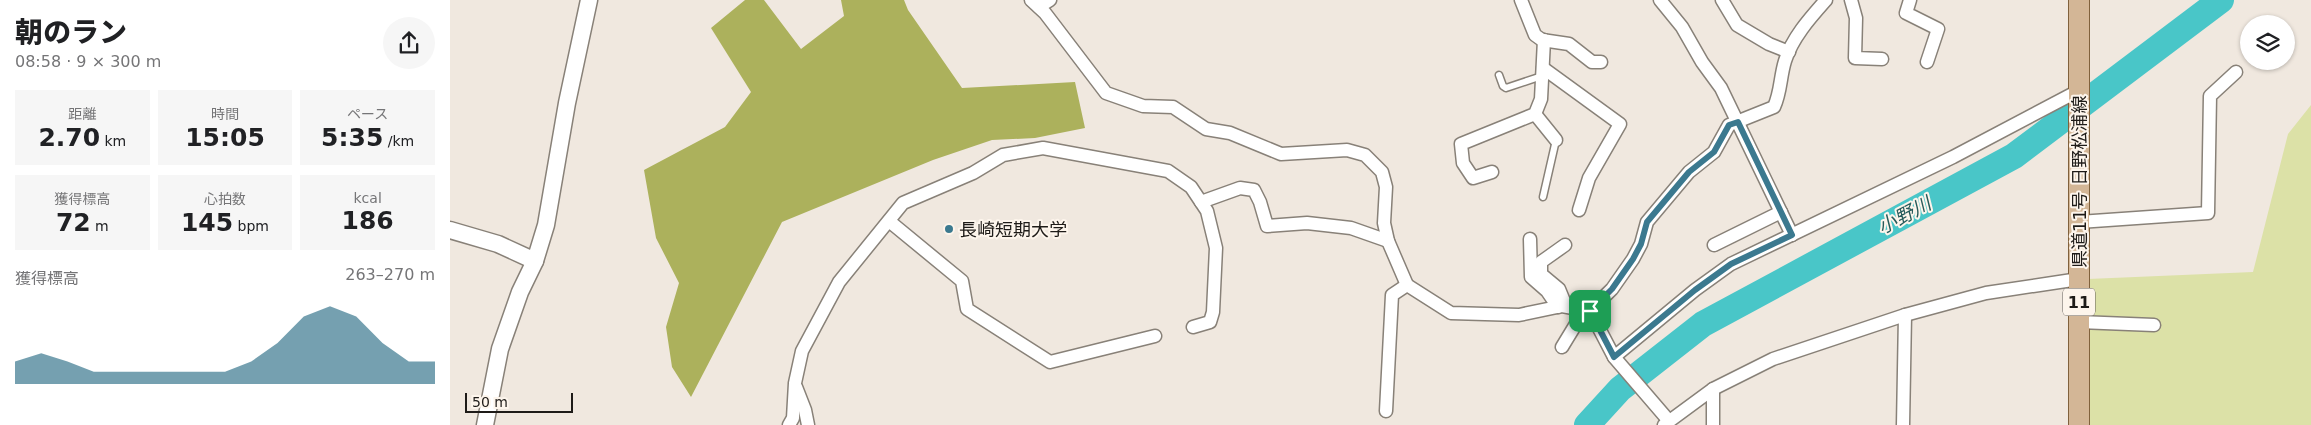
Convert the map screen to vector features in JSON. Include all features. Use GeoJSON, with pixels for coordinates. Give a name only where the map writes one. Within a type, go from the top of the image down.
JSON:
{"type":"FeatureCollection","features":[{"type":"Feature","properties":{"kind":"main road","name":"県道11号 日野松浦線"},"geometry":{"type":"LineString","coordinates":[[2079,0],[2079,279],[2088,322],[2079,425]]}},
{"type":"Feature","properties":{"kind":"street"},"geometry":{"type":"LineString","coordinates":[[484,425],[500,349],[520,292],[535,261],[546,225],[567,103],[589,0]]}},
{"type":"Feature","properties":{"kind":"street"},"geometry":{"type":"LineString","coordinates":[[1521,0],[1535,35],[1544,40],[1569,44],[1592,62],[1600,62]]}},
{"type":"Feature","properties":{"kind":"street"},"geometry":{"type":"LineString","coordinates":[[1660,0],[1682,27],[1702,62],[1721,88],[1792,235]]}},
{"type":"Feature","properties":{"kind":"street"},"geometry":{"type":"LineString","coordinates":[[1722,0],[1737,24],[1769,44],[1789,52]]}},
{"type":"Feature","properties":{"kind":"street"},"geometry":{"type":"LineString","coordinates":[[1562,346],[1576,324],[1612,289],[1633,259],[1641,244],[1647,222],[1689,172],[1714,152],[1729,125],[1774,107],[1780,94],[1784,62],[1812,16],[1826,0]]}},
{"type":"Feature","properties":{"kind":"street"},"geometry":{"type":"LineString","coordinates":[[1851,0],[1856,18],[1856,58],[1882,59]]}},
{"type":"Feature","properties":{"kind":"street"},"geometry":{"type":"LineString","coordinates":[[1910,0],[1906,13],[1938,29],[1927,62]]}},
{"type":"Feature","properties":{"kind":"street"},"geometry":{"type":"LineString","coordinates":[[1040,2],[1106,93],[1144,106],[1173,107],[1206,129],[1230,133],[1281,154],[1347,150],[1365,155],[1382,172],[1386,187],[1384,223],[1388,241],[1407,285],[1451,313],[1519,315],[1562,306],[1590,311]]}},
{"type":"Feature","properties":{"kind":"street"},"geometry":{"type":"LineString","coordinates":[[1492,172],[1473,178],[1463,163],[1461,144],[1536,114],[1541,99],[1544,40]]}},
{"type":"Feature","properties":{"kind":"street"},"geometry":{"type":"LineString","coordinates":[[1542,72],[1620,124],[1590,178],[1579,210]]}},
{"type":"Feature","properties":{"kind":"street"},"geometry":{"type":"LineString","coordinates":[[2079,222],[2208,213],[2210,96],[2236,72]]}},
{"type":"Feature","properties":{"kind":"street"},"geometry":{"type":"LineString","coordinates":[[1616,359],[1695,290],[1731,264],[1953,157],[2080,90]]}},
{"type":"Feature","properties":{"kind":"street"},"geometry":{"type":"LineString","coordinates":[[1536,114],[1556,140]]}},
{"type":"Feature","properties":{"kind":"street"},"geometry":{"type":"LineString","coordinates":[[789,425],[793,418],[794,383],[802,351],[839,282],[903,203],[973,173],[1003,155],[1042,148],[1168,171],[1191,187],[1207,211],[1216,248],[1213,312],[1210,322],[1193,326]]}},
{"type":"Feature","properties":{"kind":"street"},"geometry":{"type":"LineString","coordinates":[[1201,202],[1240,188],[1254,190],[1260,202],[1267,226],[1307,223],[1342,227],[1388,241]]}},
{"type":"Feature","properties":{"kind":"street"},"geometry":{"type":"LineString","coordinates":[[1714,245],[1781,212]]}},
{"type":"Feature","properties":{"kind":"street"},"geometry":{"type":"LineString","coordinates":[[889,222],[962,281],[967,309],[1050,362],[1155,336]]}},
{"type":"Feature","properties":{"kind":"street"},"geometry":{"type":"LineString","coordinates":[[450,230],[498,244],[535,261]]}},
{"type":"Feature","properties":{"kind":"street"},"geometry":{"type":"LineString","coordinates":[[1530,239],[1531,278],[1562,306]]}},
{"type":"Feature","properties":{"kind":"street"},"geometry":{"type":"LineString","coordinates":[[1562,306],[1559,289],[1541,274],[1541,262],[1565,245]]}},
{"type":"Feature","properties":{"kind":"street"},"geometry":{"type":"LineString","coordinates":[[1590,311],[1616,359],[1666,420],[1713,389],[1772,359],[1905,315],[1986,292],[2079,279]]}},
{"type":"Feature","properties":{"kind":"street"},"geometry":{"type":"LineString","coordinates":[[1386,412],[1392,295],[1407,285]]}},
{"type":"Feature","properties":{"kind":"street"},"geometry":{"type":"LineString","coordinates":[[1904,425],[1905,315]]}},
{"type":"Feature","properties":{"kind":"street"},"geometry":{"type":"LineString","coordinates":[[2088,322],[2154,325]]}},
{"type":"Feature","properties":{"kind":"street"},"geometry":{"type":"LineString","coordinates":[[794,383],[805,410],[808,425]]}},
{"type":"Feature","properties":{"kind":"street"},"geometry":{"type":"LineString","coordinates":[[1713,389],[1713,425]]}},
{"type":"Feature","properties":{"kind":"lane"},"geometry":{"type":"LineString","coordinates":[[1498,75],[1502,86],[1506,88],[1542,72]]}},
{"type":"Feature","properties":{"kind":"lane"},"geometry":{"type":"LineString","coordinates":[[1543,197],[1556,140]]}},
{"type":"Feature","properties":{"kind":"green space"},"geometry":{"type":"Polygon","coordinates":[[[745,0],[764,0],[801,49],[844,16],[841,0],[904,0],[908,10],[962,88],[1075,82],[1085,128],[1035,138],[992,140],[933,160],[782,222],[691,397],[672,367],[666,327],[679,283],[656,238],[644,170],[725,127],[751,92],[711,28],[745,0]]]}},
{"type":"Feature","properties":{"kind":"green space"},"geometry":{"type":"Polygon","coordinates":[[[2311,105],[2311,425],[2090,425],[2088,279],[2253,272],[2288,134],[2311,105]]]}},
{"type":"Feature","properties":{"kind":"waterway","name":"小野川"},"geometry":{"type":"LineString","coordinates":[[1587,425],[1620,389],[1703,324],[2014,156],[2221,0]]}},
{"type":"Feature","properties":{"kind":"place","name":"長崎短期大学"},"geometry":{"type":"Point","coordinates":[949,229]}},
{"type":"Feature","properties":{"kind":"route"},"geometry":{"type":"LineString","coordinates":[[1738,122],[1792,235],[1731,264],[1695,290],[1614,357],[1590,311],[1612,289],[1633,259],[1641,244],[1647,222],[1689,172],[1714,152],[1729,125],[1738,122]]}}]}
